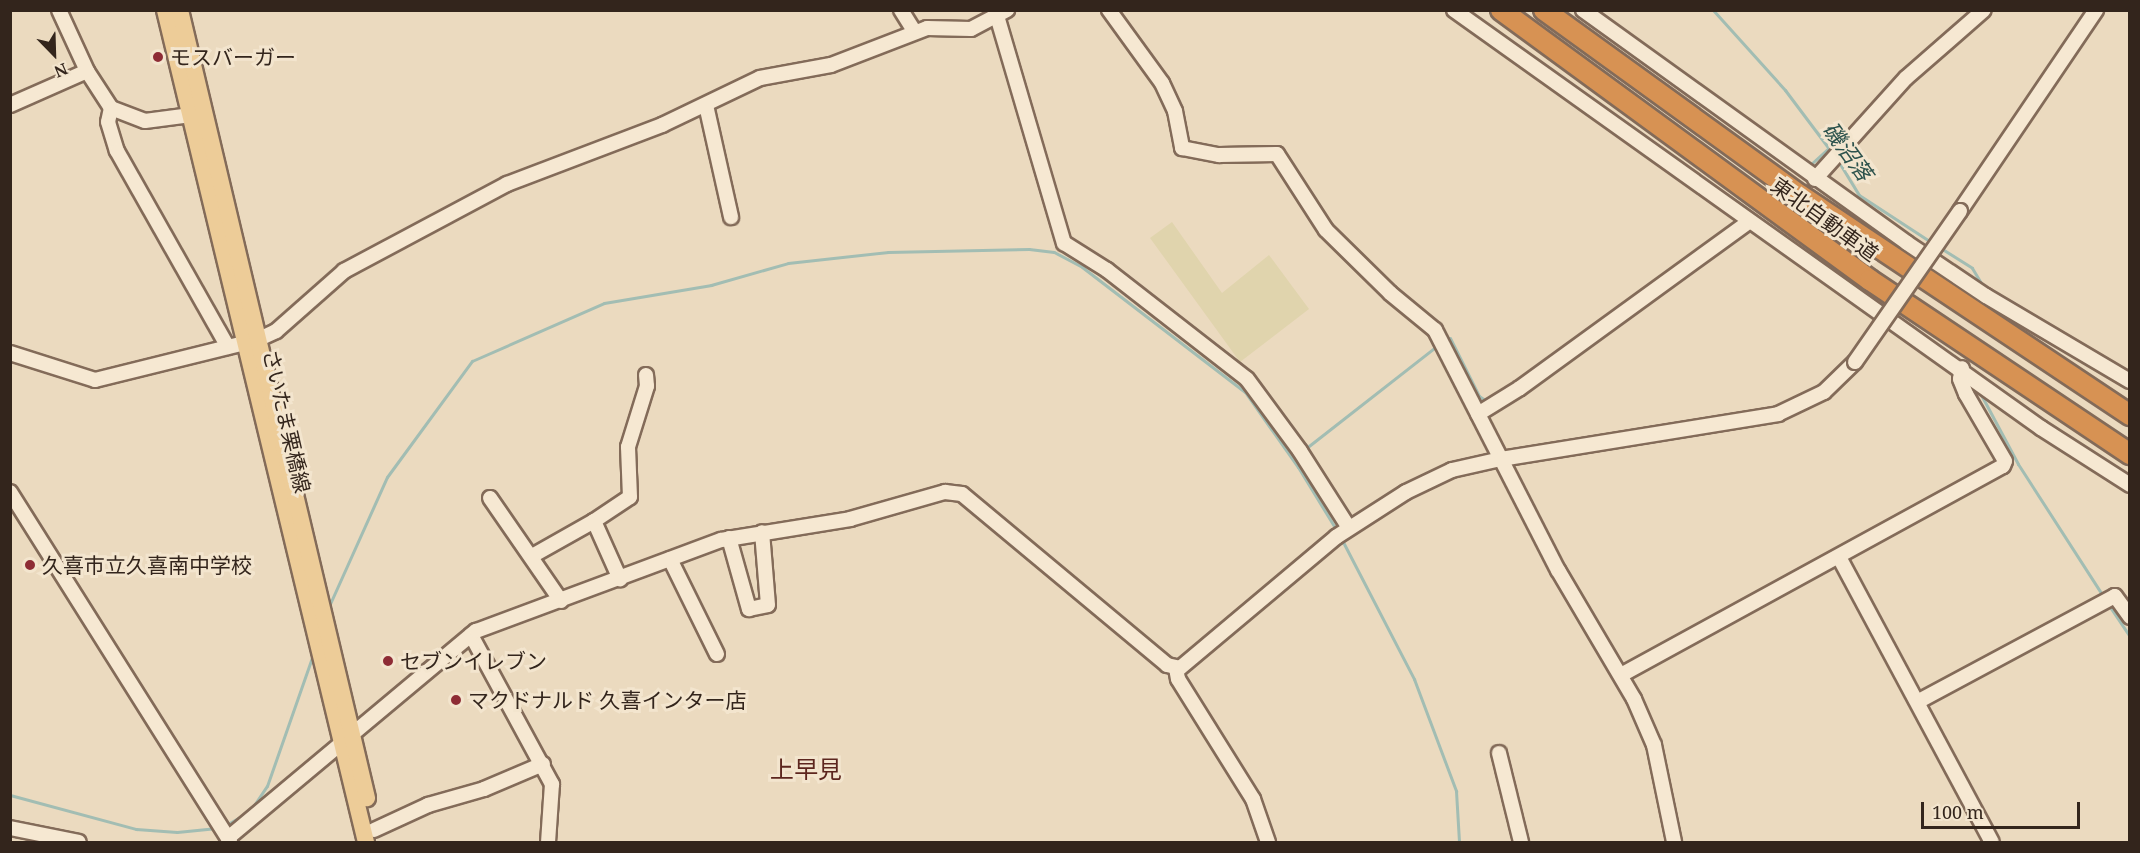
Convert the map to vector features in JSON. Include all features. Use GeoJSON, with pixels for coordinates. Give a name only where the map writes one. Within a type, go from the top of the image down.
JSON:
{"type":"FeatureCollection","features":[{"type":"Feature","properties":{"kind":"highway","name":"東北自動車道"},"geometry":{"type":"LineString","coordinates":[[1501,10],[1870,280],[2130,454]]}},
{"type":"Feature","properties":{"kind":"highway","name":"東北自動車道"},"geometry":{"type":"LineString","coordinates":[[1544,10],[1800,195],[2130,415]]}},
{"type":"Feature","properties":{"kind":"main road","name":"さいたま栗橋線"},"geometry":{"type":"LineString","coordinates":[[165,10],[197,114],[373,838]]}},
{"type":"Feature","properties":{"kind":"main road","name":"さいたま栗橋線"},"geometry":{"type":"LineString","coordinates":[[180,10],[197,114]]}},
{"type":"Feature","properties":{"kind":"street"},"geometry":{"type":"LineString","coordinates":[[59,10],[87,71],[111,108],[145,121],[197,114]]}},
{"type":"Feature","properties":{"kind":"street"},"geometry":{"type":"LineString","coordinates":[[902,10],[914,31]]}},
{"type":"Feature","properties":{"kind":"street"},"geometry":{"type":"LineString","coordinates":[[1109,10],[1162,83],[1175,111],[1182,148],[1219,155],[1277,154],[1326,230],[1390,293],[1435,330],[1566,585],[1621,675],[1654,745],[1674,843]]}},
{"type":"Feature","properties":{"kind":"street"},"geometry":{"type":"LineString","coordinates":[[1454,10],[1750,221],[1962,368],[2041,428],[2130,485]]}},
{"type":"Feature","properties":{"kind":"street"},"geometry":{"type":"LineString","coordinates":[[1582,10],[1815,179],[1986,296],[2130,381]]}},
{"type":"Feature","properties":{"kind":"street"},"geometry":{"type":"LineString","coordinates":[[10,492],[229,840],[471,635],[729,538],[850,519],[945,492],[962,494],[1167,665],[1176,668],[1187,664],[1342,532],[1434,479],[1500,459],[1778,414],[1824,392],[1855,362],[2096,10]]}},
{"type":"Feature","properties":{"kind":"street"},"geometry":{"type":"LineString","coordinates":[[1815,179],[1906,78],[1976,12]]}},
{"type":"Feature","properties":{"kind":"street"},"geometry":{"type":"LineString","coordinates":[[10,353],[95,380],[251,341],[276,331],[337,276],[401,239],[507,184],[652,129],[760,78],[831,65],[914,31],[937,27],[967,30],[1002,13],[1064,243],[1107,270],[1247,379],[1300,451],[1342,532]]}},
{"type":"Feature","properties":{"kind":"street"},"geometry":{"type":"LineString","coordinates":[[10,105],[87,71]]}},
{"type":"Feature","properties":{"kind":"street"},"geometry":{"type":"LineString","coordinates":[[706,105],[731,217]]}},
{"type":"Feature","properties":{"kind":"street"},"geometry":{"type":"LineString","coordinates":[[111,108],[108,122],[117,151],[228,347]]}},
{"type":"Feature","properties":{"kind":"street"},"geometry":{"type":"LineString","coordinates":[[1481,420],[1520,388],[1750,221]]}},
{"type":"Feature","properties":{"kind":"street"},"geometry":{"type":"LineString","coordinates":[[1621,675],[2003,466],[2005,461],[1960,380],[1962,368]]}},
{"type":"Feature","properties":{"kind":"street"},"geometry":{"type":"LineString","coordinates":[[532,556],[594,521],[630,497],[628,447],[647,386],[646,375]]}},
{"type":"Feature","properties":{"kind":"street"},"geometry":{"type":"LineString","coordinates":[[490,498],[561,601]]}},
{"type":"Feature","properties":{"kind":"street"},"geometry":{"type":"LineString","coordinates":[[594,521],[620,579]]}},
{"type":"Feature","properties":{"kind":"street"},"geometry":{"type":"LineString","coordinates":[[729,538],[749,609],[768,605],[762,532]]}},
{"type":"Feature","properties":{"kind":"street"},"geometry":{"type":"LineString","coordinates":[[1839,557],[1919,701],[1992,843]]}},
{"type":"Feature","properties":{"kind":"street"},"geometry":{"type":"LineString","coordinates":[[670,559],[717,654]]}},
{"type":"Feature","properties":{"kind":"street"},"geometry":{"type":"LineString","coordinates":[[1919,701],[2115,596],[2130,617]]}},
{"type":"Feature","properties":{"kind":"street"},"geometry":{"type":"LineString","coordinates":[[471,635],[552,784],[548,843]]}},
{"type":"Feature","properties":{"kind":"street"},"geometry":{"type":"LineString","coordinates":[[1176,668],[1178,680],[1253,799],[1268,843]]}},
{"type":"Feature","properties":{"kind":"street"},"geometry":{"type":"LineString","coordinates":[[1499,753],[1521,843]]}},
{"type":"Feature","properties":{"kind":"street"},"geometry":{"type":"LineString","coordinates":[[373,838],[428,805],[484,789],[543,764]]}},
{"type":"Feature","properties":{"kind":"street"},"geometry":{"type":"LineString","coordinates":[[10,828],[79,843]]}},
{"type":"Feature","properties":{"kind":"shaded area"},"geometry":{"type":"Polygon","coordinates":[[[1172,222],[1222,293],[1269,255],[1309,309],[1240,362],[1150,238],[1172,222]]]}},
{"type":"Feature","properties":{"kind":"waterway","name":"磯沼落"},"geometry":{"type":"LineString","coordinates":[[1713,10],[1785,90],[1833,154]]}},
{"type":"Feature","properties":{"kind":"waterway"},"geometry":{"type":"LineString","coordinates":[[1811,164],[1829,148]]}},
{"type":"Feature","properties":{"kind":"waterway","name":"磯沼落"},"geometry":{"type":"LineString","coordinates":[[1837,159],[1859,195],[1934,244]]}},
{"type":"Feature","properties":{"kind":"waterway","name":"磯沼落"},"geometry":{"type":"LineString","coordinates":[[1939,247],[1972,268],[1981,283]]}},
{"type":"Feature","properties":{"kind":"waterway"},"geometry":{"type":"LineString","coordinates":[[329,606],[387,477],[472,361],[604,303],[711,285],[788,263],[888,252],[1029,249],[1054,252],[1082,267],[1245,392],[1298,467],[1337,531]]}},
{"type":"Feature","properties":{"kind":"waterway"},"geometry":{"type":"LineString","coordinates":[[1446,340],[1450,338],[1479,396],[1485,400],[1493,397]]}},
{"type":"Feature","properties":{"kind":"waterway"},"geometry":{"type":"LineString","coordinates":[[1499,393],[1570,344]]}},
{"type":"Feature","properties":{"kind":"waterway"},"geometry":{"type":"LineString","coordinates":[[1305,449],[1437,346]]}},
{"type":"Feature","properties":{"kind":"waterway","name":"磯沼落"},"geometry":{"type":"LineString","coordinates":[[1978,389],[2018,464],[2101,593]]}},
{"type":"Feature","properties":{"kind":"waterway"},"geometry":{"type":"LineString","coordinates":[[1342,540],[1414,679],[1456,791],[1459,842]]}},
{"type":"Feature","properties":{"kind":"waterway","name":"磯沼落"},"geometry":{"type":"LineString","coordinates":[[2110,607],[2130,637]]}},
{"type":"Feature","properties":{"kind":"waterway"},"geometry":{"type":"LineString","coordinates":[[226,825],[250,811],[267,786],[313,655]]}},
{"type":"Feature","properties":{"kind":"waterway"},"geometry":{"type":"LineString","coordinates":[[10,795],[136,829],[177,832],[217,828]]}},
{"type":"Feature","properties":{"kind":"place","name":"モスバーガー"},"geometry":{"type":"Point","coordinates":[158,57]}},
{"type":"Feature","properties":{"kind":"place","name":"久喜市立久喜南中学校"},"geometry":{"type":"Point","coordinates":[30,565]}},
{"type":"Feature","properties":{"kind":"place","name":"セブンイレブン"},"geometry":{"type":"Point","coordinates":[388,661]}},
{"type":"Feature","properties":{"kind":"place","name":"マクドナルド 久喜インター店"},"geometry":{"type":"Point","coordinates":[456,700]}},
{"type":"Feature","properties":{"kind":"district","name":"上早見"},"geometry":{"type":"Point","coordinates":[806,769]}}]}
